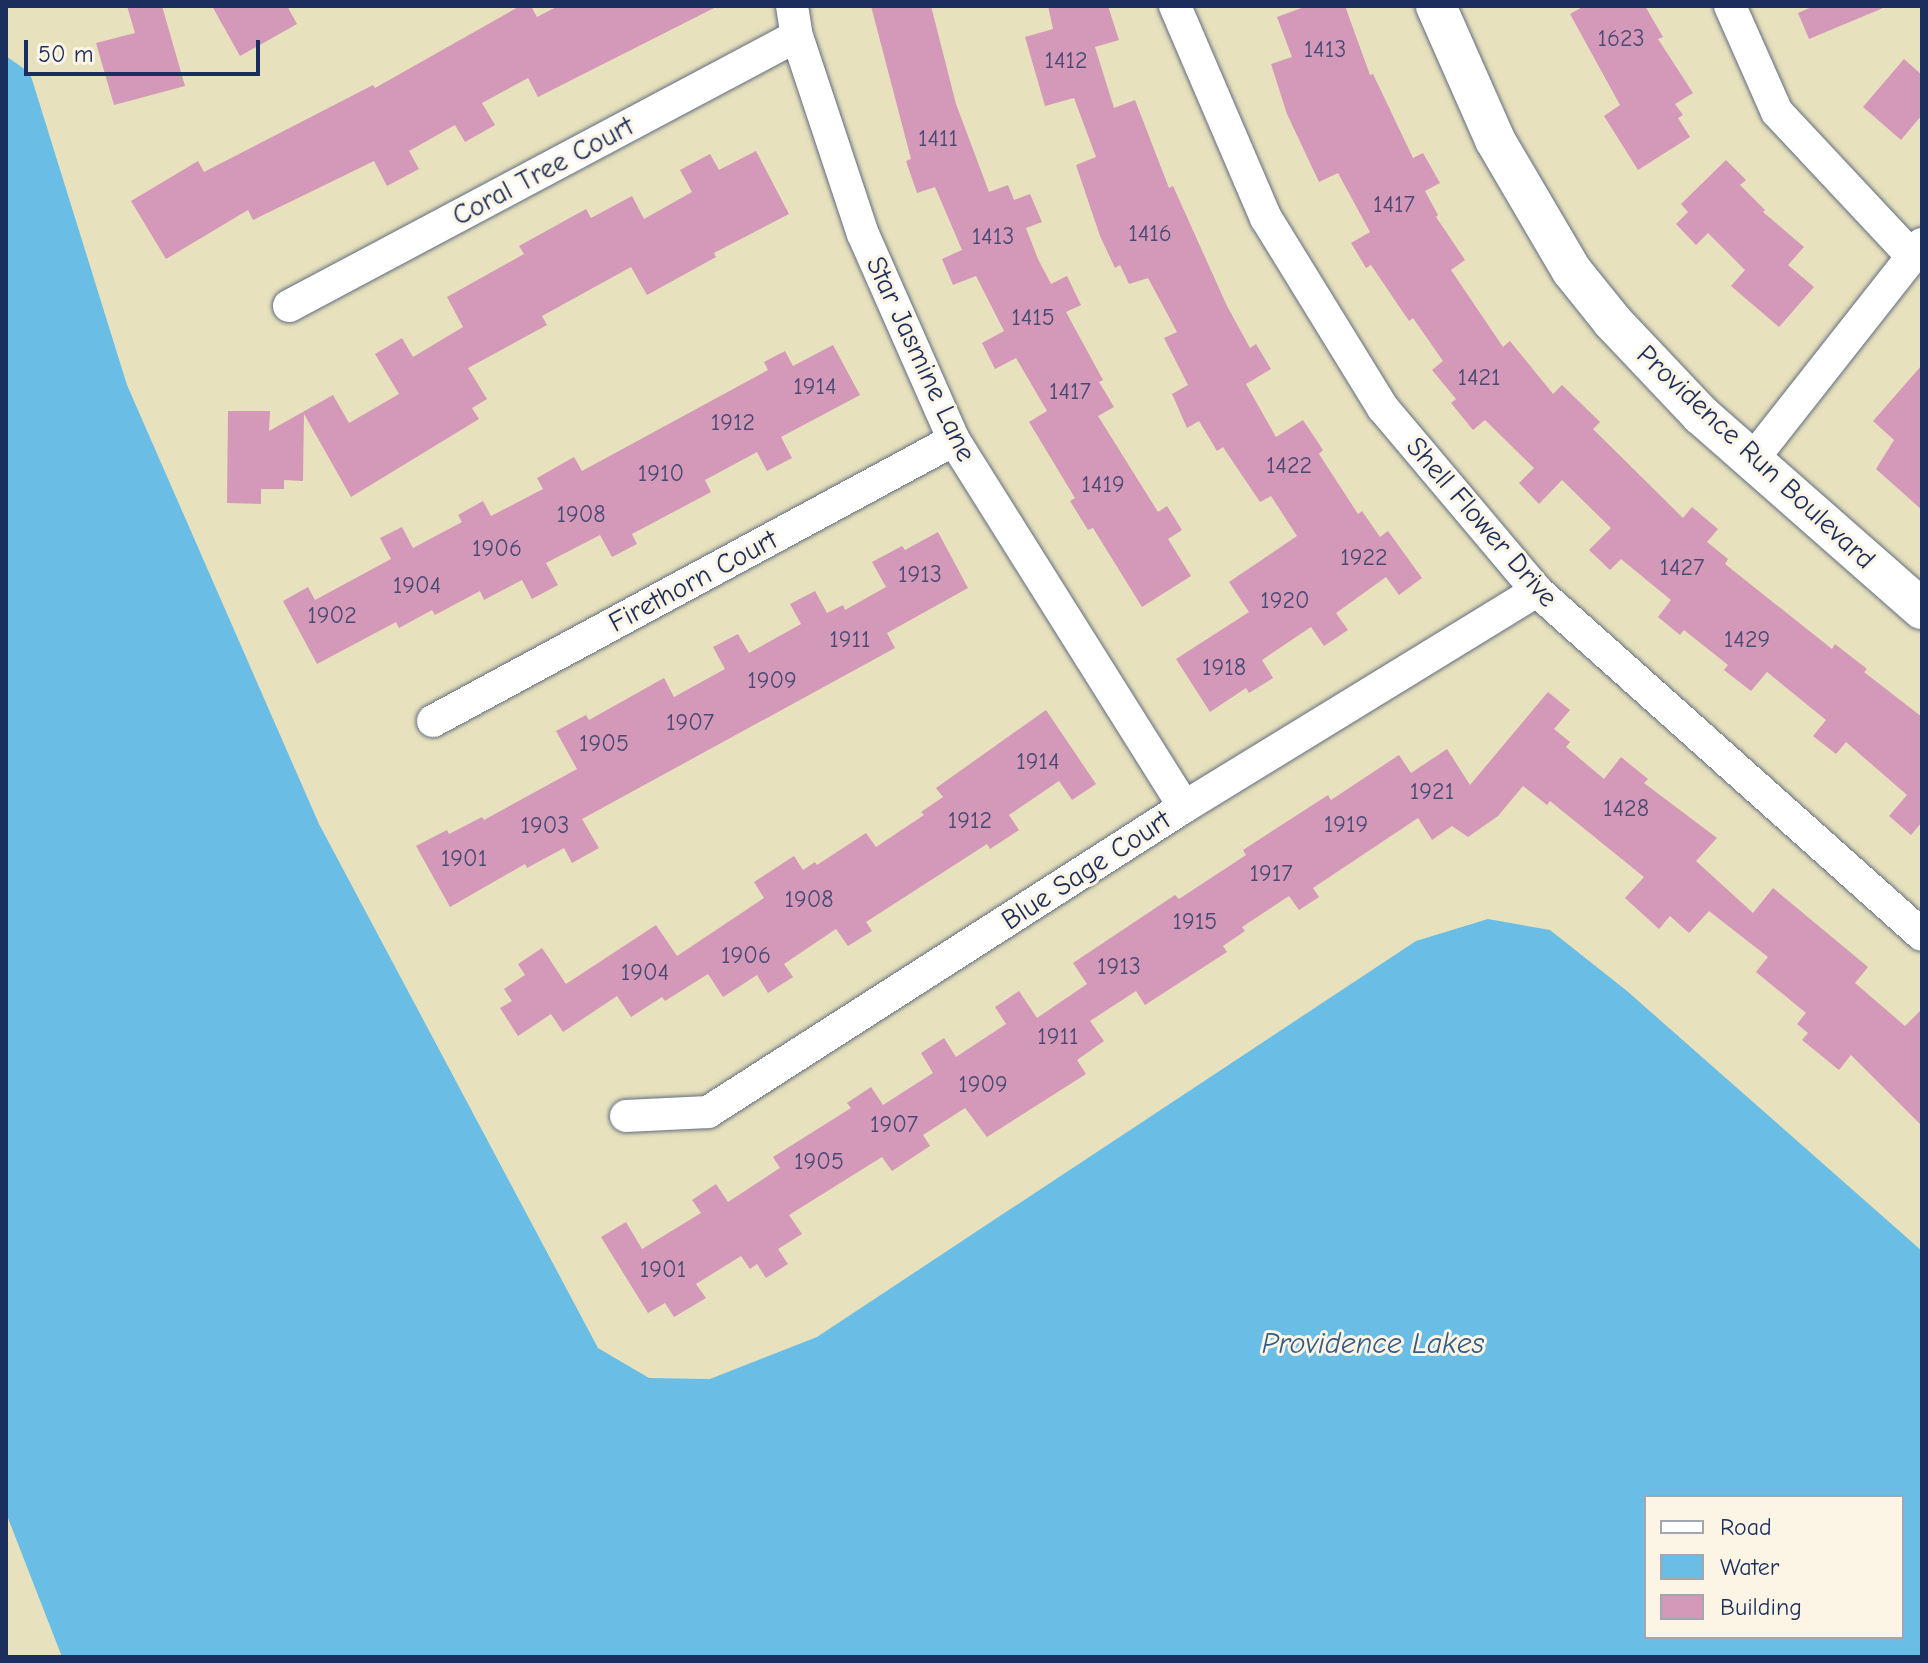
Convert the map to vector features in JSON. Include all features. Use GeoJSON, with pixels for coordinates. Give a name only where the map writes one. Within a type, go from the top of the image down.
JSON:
{"type":"FeatureCollection","features":[{"type":"Feature","properties":{"kind":"street","name":"Shell Flower Drive"},"geometry":{"type":"LineString","coordinates":[[1175,6],[1266,218],[1383,408],[1537,591],[1922,935]]}},
{"type":"Feature","properties":{"kind":"street","name":"Providence Run Boulevard"},"geometry":{"type":"LineString","coordinates":[[1436,6],[1495,140],[1572,271],[1656,369],[1752,460],[1922,609]]}},
{"type":"Feature","properties":{"kind":"street"},"geometry":{"type":"LineString","coordinates":[[1730,6],[1777,112],[1917,249],[1752,460]]}},
{"type":"Feature","properties":{"kind":"street","name":"Coral Tree Court"},"geometry":{"type":"LineString","coordinates":[[289,306],[795,21]]}},
{"type":"Feature","properties":{"kind":"street","name":"Star Jasmine Lane"},"geometry":{"type":"LineString","coordinates":[[795,21],[863,234],[954,440],[1184,807]]}},
{"type":"Feature","properties":{"kind":"street","name":"Firethorn Court"},"geometry":{"type":"LineString","coordinates":[[433,721],[954,440]]}},
{"type":"Feature","properties":{"kind":"street","name":"Blue Sage Court"},"geometry":{"type":"LineString","coordinates":[[626,1116],[708,1112],[1184,807],[1537,591]]}},
{"type":"Feature","properties":{"kind":"water","name":"Providence Lakes"},"geometry":{"type":"Polygon","coordinates":[[[6,56],[30,73],[127,385],[319,824],[598,1348],[649,1378],[710,1379],[817,1337],[1416,941],[1488,919],[1550,930],[1627,991],[1922,1251],[1922,1657],[62,1657],[6,1513],[6,56]]]}},
{"type":"Feature","properties":{"kind":"building"},"geometry":{"type":"Polygon","coordinates":[[[127,6],[162,6],[185,86],[114,105],[96,43],[135,33],[127,6]]]}},
{"type":"Feature","properties":{"kind":"building"},"geometry":{"type":"Polygon","coordinates":[[[212,6],[287,6],[297,24],[240,56],[212,6]]]}},
{"type":"Feature","properties":{"kind":"building"},"geometry":{"type":"Polygon","coordinates":[[[520,6],[531,6],[537,17],[558,6],[718,6],[538,97],[528,78],[482,103],[495,125],[465,142],[455,125],[409,151],[419,169],[387,186],[374,161],[253,220],[248,210],[166,259],[131,201],[198,161],[204,172],[373,85],[375,88],[520,6]]]}},
{"type":"Feature","properties":{"kind":"building"},"geometry":{"type":"Polygon","coordinates":[[[871,6],[931,6],[956,104],[989,192],[1008,185],[1014,200],[1030,194],[1042,222],[1026,228],[1038,259],[1051,284],[1067,276],[1081,305],[1066,312],[1114,407],[1098,416],[1158,512],[1167,506],[1182,530],[1168,539],[1191,576],[1142,607],[1093,528],[1088,530],[1070,501],[1075,498],[1029,422],[1047,411],[1016,358],[995,369],[982,343],[1004,331],[976,276],[953,285],[942,259],[962,250],[935,187],[917,193],[906,161],[911,159],[871,6]]]}},
{"type":"Feature","properties":{"kind":"building"},"geometry":{"type":"Polygon","coordinates":[[[1048,6],[1108,6],[1119,40],[1095,47],[1114,108],[1135,100],[1169,188],[1173,186],[1227,306],[1250,348],[1256,344],[1271,369],[1246,384],[1276,437],[1303,420],[1323,450],[1319,454],[1358,514],[1362,511],[1380,537],[1388,531],[1422,578],[1399,595],[1386,577],[1336,613],[1348,630],[1324,646],[1311,627],[1262,660],[1273,678],[1249,693],[1246,688],[1210,712],[1176,659],[1249,612],[1229,582],[1297,536],[1271,496],[1260,502],[1223,447],[1217,451],[1199,421],[1187,428],[1172,394],[1188,385],[1164,338],[1177,332],[1148,278],[1129,284],[1120,265],[1115,268],[1100,236],[1076,165],[1096,157],[1074,98],[1045,106],[1025,37],[1053,29],[1048,6]]]}},
{"type":"Feature","properties":{"kind":"building"},"geometry":{"type":"Polygon","coordinates":[[[1307,6],[1345,6],[1370,75],[1373,74],[1413,158],[1423,153],[1440,183],[1425,191],[1438,215],[1436,217],[1465,260],[1451,270],[1503,347],[1510,341],[1553,394],[1562,385],[1600,422],[1593,429],[1683,518],[1692,507],[1718,529],[1707,542],[1728,559],[1725,564],[1832,649],[1835,644],[1867,669],[1864,672],[1922,717],[1922,822],[1911,835],[1889,816],[1907,795],[1846,742],[1836,754],[1813,736],[1826,720],[1767,672],[1751,691],[1724,670],[1728,665],[1684,630],[1680,635],[1658,617],[1671,600],[1621,559],[1610,570],[1589,550],[1611,528],[1562,480],[1539,504],[1519,483],[1534,468],[1485,420],[1473,430],[1451,403],[1456,399],[1432,370],[1443,361],[1413,318],[1409,321],[1371,265],[1366,268],[1351,243],[1370,232],[1338,173],[1319,182],[1287,114],[1271,64],[1292,57],[1277,17],[1307,6]]]}},
{"type":"Feature","properties":{"kind":"building"},"geometry":{"type":"Polygon","coordinates":[[[1584,6],[1645,6],[1663,37],[1658,39],[1693,93],[1675,104],[1683,115],[1678,118],[1690,137],[1638,170],[1604,116],[1620,105],[1570,14],[1584,6]]]}},
{"type":"Feature","properties":{"kind":"building"},"geometry":{"type":"Polygon","coordinates":[[[1814,6],[1888,6],[1809,39],[1798,13],[1814,6]]]}},
{"type":"Feature","properties":{"kind":"building"},"geometry":{"type":"Polygon","coordinates":[[[1904,59],[1922,75],[1922,115],[1901,140],[1863,107],[1904,59]]]}},
{"type":"Feature","properties":{"kind":"building"},"geometry":{"type":"Polygon","coordinates":[[[756,151],[789,214],[714,253],[716,257],[647,295],[631,267],[542,316],[547,325],[468,368],[487,399],[472,408],[479,419],[351,497],[304,414],[303,481],[284,480],[284,489],[261,489],[261,504],[227,503],[228,411],[270,411],[269,431],[333,395],[349,423],[399,394],[375,354],[402,338],[413,357],[463,327],[447,297],[524,254],[519,246],[586,209],[591,218],[632,196],[644,219],[692,192],[680,170],[710,154],[719,170],[756,151]]]}},
{"type":"Feature","properties":{"kind":"building"},"geometry":{"type":"Polygon","coordinates":[[[1726,160],[1746,180],[1740,185],[1765,210],[1763,212],[1804,247],[1788,265],[1814,287],[1779,327],[1731,286],[1745,270],[1708,233],[1696,245],[1676,224],[1688,212],[1681,204],[1726,160]]]}},
{"type":"Feature","properties":{"kind":"building"},"geometry":{"type":"Polygon","coordinates":[[[833,345],[860,395],[781,437],[792,458],[767,471],[757,452],[705,480],[711,492],[632,534],[637,544],[612,557],[600,535],[546,563],[558,585],[532,599],[522,580],[484,600],[480,591],[435,615],[432,610],[399,628],[396,622],[317,664],[283,601],[308,587],[315,600],[391,559],[380,538],[402,527],[413,548],[462,522],[458,515],[483,501],[491,516],[543,489],[537,478],[574,457],[582,471],[768,370],[764,362],[785,351],[793,366],[833,345]]]}},
{"type":"Feature","properties":{"kind":"building"},"geometry":{"type":"Polygon","coordinates":[[[1922,365],[1922,510],[1876,469],[1894,440],[1873,421],[1922,365]]]}},
{"type":"Feature","properties":{"kind":"building"},"geometry":{"type":"Polygon","coordinates":[[[938,532],[968,588],[887,633],[895,648],[582,819],[599,848],[572,863],[564,848],[527,868],[525,864],[450,907],[416,846],[447,830],[449,834],[482,817],[484,820],[577,769],[556,731],[586,715],[589,720],[664,678],[674,697],[725,669],[713,647],[738,634],[749,653],[801,624],[790,604],[815,591],[827,613],[843,605],[845,610],[886,587],[872,562],[902,546],[905,550],[938,532]]]}},
{"type":"Feature","properties":{"kind":"building"},"geometry":{"type":"Polygon","coordinates":[[[1548,692],[1570,710],[1554,729],[1570,742],[1566,747],[1604,779],[1621,757],[1648,779],[1644,783],[1717,838],[1696,861],[1753,913],[1773,888],[1868,967],[1855,983],[1905,1026],[1922,1009],[1922,1126],[1851,1055],[1839,1070],[1802,1040],[1808,1033],[1797,1024],[1806,1013],[1756,972],[1768,957],[1709,911],[1689,933],[1670,916],[1659,929],[1625,898],[1644,877],[1550,801],[1547,805],[1523,786],[1498,816],[1468,837],[1452,826],[1432,840],[1418,818],[1313,888],[1319,897],[1299,910],[1289,896],[1242,927],[1245,931],[1223,946],[1227,952],[1145,1005],[1136,991],[1090,1021],[1104,1041],[1077,1060],[1086,1074],[987,1137],[965,1108],[923,1135],[930,1146],[892,1171],[882,1157],[789,1215],[802,1234],[778,1249],[788,1264],[766,1278],[757,1264],[750,1269],[741,1256],[696,1284],[706,1298],[674,1317],[665,1303],[648,1313],[601,1237],[626,1222],[642,1249],[701,1213],[692,1200],[716,1184],[728,1202],[780,1168],[773,1157],[851,1108],[847,1103],[871,1087],[883,1105],[933,1073],[921,1053],[944,1038],[956,1057],[1006,1024],[995,1007],[1019,991],[1037,1018],[1087,984],[1073,963],[1175,895],[1179,899],[1246,855],[1243,850],[1328,795],[1331,800],[1399,755],[1411,773],[1447,749],[1470,785],[1548,692]]]}},
{"type":"Feature","properties":{"kind":"building"},"geometry":{"type":"Polygon","coordinates":[[[1046,710],[1096,784],[1072,800],[1059,781],[1009,815],[1019,830],[990,849],[987,844],[866,922],[872,931],[848,946],[836,929],[784,964],[793,977],[768,993],[757,975],[723,997],[708,974],[665,1001],[662,997],[631,1017],[617,996],[563,1032],[551,1014],[518,1036],[500,1008],[512,1001],[504,989],[525,975],[518,964],[542,948],[566,984],[656,925],[677,956],[764,898],[754,882],[794,856],[803,870],[815,862],[817,865],[866,833],[876,847],[924,815],[921,812],[943,797],[936,788],[1046,710]]]}}]}
